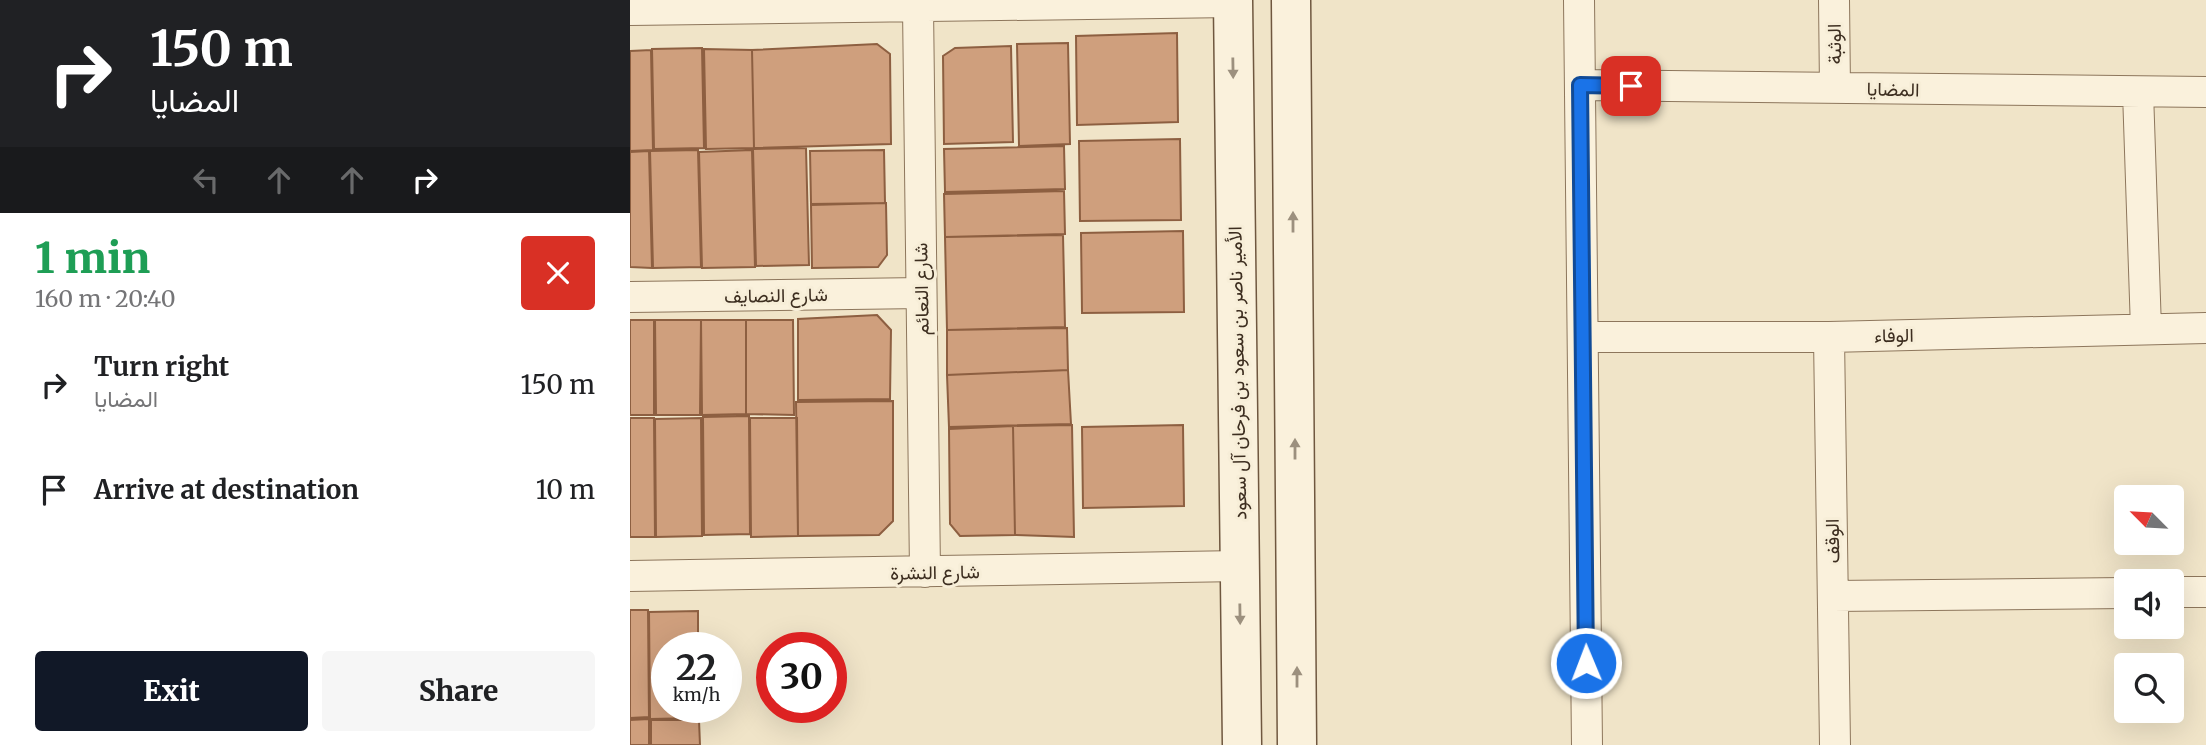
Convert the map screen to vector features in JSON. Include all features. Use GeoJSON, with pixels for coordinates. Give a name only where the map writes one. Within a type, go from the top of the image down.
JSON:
{"type":"FeatureCollection","features":[{"type":"Feature","properties":{"kind":"street"},"geometry":{"type":"LineString","coordinates":[[1291,0],[1297,745]]}},
{"type":"Feature","properties":{"kind":"street"},"geometry":{"type":"LineString","coordinates":[[1579,0],[1587,745]]}},
{"type":"Feature","properties":{"kind":"street","name":"الوثبة"},"geometry":{"type":"LineString","coordinates":[[1834,0],[1835,88]]}},
{"type":"Feature","properties":{"kind":"street"},"geometry":{"type":"LineString","coordinates":[[630,10],[1233,1]]}},
{"type":"Feature","properties":{"kind":"street","name":"الأمير ناصر بن سعود بن فرحان آل سعود"},"geometry":{"type":"LineString","coordinates":[[1233,1],[1242,745]]}},
{"type":"Feature","properties":{"kind":"street","name":"شارع النعائم"},"geometry":{"type":"LineString","coordinates":[[918,7],[925,572]]}},
{"type":"Feature","properties":{"kind":"street","name":"المضايا"},"geometry":{"type":"LineString","coordinates":[[1580,85],[2206,92]]}},
{"type":"Feature","properties":{"kind":"street"},"geometry":{"type":"LineString","coordinates":[[2138,92],[2146,329]]}},
{"type":"Feature","properties":{"kind":"street","name":"شارع النصايف"},"geometry":{"type":"LineString","coordinates":[[630,297],[921,293]]}},
{"type":"Feature","properties":{"kind":"street","name":"الوفاء"},"geometry":{"type":"LineString","coordinates":[[1583,337],[1829,337],[2206,328]]}},
{"type":"Feature","properties":{"kind":"street","name":"الوقف"},"geometry":{"type":"LineString","coordinates":[[1829,337],[1835,745]]}},
{"type":"Feature","properties":{"kind":"street","name":"شارع النشرة"},"geometry":{"type":"LineString","coordinates":[[630,576],[1240,566]]}},
{"type":"Feature","properties":{"kind":"street"},"geometry":{"type":"LineString","coordinates":[[2184,592],[2206,592]]}},
{"type":"Feature","properties":{"kind":"street"},"geometry":{"type":"LineString","coordinates":[[1833,596],[2114,593]]}},
{"type":"Feature","properties":{"kind":"building"},"geometry":{"type":"Polygon","coordinates":[[[1177,33],[1178,122],[1077,125],[1076,36],[1177,33]]]}},
{"type":"Feature","properties":{"kind":"building"},"geometry":{"type":"Polygon","coordinates":[[[1068,43],[1070,144],[1019,146],[1017,44],[1068,43]]]}},
{"type":"Feature","properties":{"kind":"building"},"geometry":{"type":"Polygon","coordinates":[[[877,44],[890,54],[891,144],[754,148],[752,50],[877,44]]]}},
{"type":"Feature","properties":{"kind":"building"},"geometry":{"type":"Polygon","coordinates":[[[1011,46],[1013,142],[944,144],[943,56],[955,48],[1011,46]]]}},
{"type":"Feature","properties":{"kind":"building"},"geometry":{"type":"Polygon","coordinates":[[[702,48],[704,148],[654,149],[652,49],[702,48]]]}},
{"type":"Feature","properties":{"kind":"building"},"geometry":{"type":"Polygon","coordinates":[[[704,49],[752,50],[754,148],[706,149],[704,49]]]}},
{"type":"Feature","properties":{"kind":"building"},"geometry":{"type":"Polygon","coordinates":[[[651,50],[653,150],[630,151],[630,51],[651,50]]]}},
{"type":"Feature","properties":{"kind":"building"},"geometry":{"type":"Polygon","coordinates":[[[1180,139],[1181,220],[1080,221],[1079,141],[1180,139]]]}},
{"type":"Feature","properties":{"kind":"building"},"geometry":{"type":"Polygon","coordinates":[[[1064,146],[1065,189],[945,192],[944,149],[1064,146]]]}},
{"type":"Feature","properties":{"kind":"building"},"geometry":{"type":"Polygon","coordinates":[[[806,148],[809,265],[756,266],[753,149],[806,148]]]}},
{"type":"Feature","properties":{"kind":"building"},"geometry":{"type":"Polygon","coordinates":[[[698,150],[701,267],[653,268],[650,151],[698,150]]]}},
{"type":"Feature","properties":{"kind":"building"},"geometry":{"type":"Polygon","coordinates":[[[752,150],[755,267],[702,268],[699,152],[752,150]]]}},
{"type":"Feature","properties":{"kind":"building"},"geometry":{"type":"Polygon","coordinates":[[[884,150],[885,203],[811,204],[810,151],[884,150]]]}},
{"type":"Feature","properties":{"kind":"building"},"geometry":{"type":"Polygon","coordinates":[[[649,151],[652,268],[630,267],[630,152],[649,151]]]}},
{"type":"Feature","properties":{"kind":"building"},"geometry":{"type":"Polygon","coordinates":[[[1064,191],[1065,234],[945,237],[944,194],[1064,191]]]}},
{"type":"Feature","properties":{"kind":"building"},"geometry":{"type":"Polygon","coordinates":[[[886,203],[887,255],[878,267],[812,268],[811,205],[886,203]]]}},
{"type":"Feature","properties":{"kind":"building"},"geometry":{"type":"Polygon","coordinates":[[[1183,231],[1184,312],[1082,313],[1081,233],[1183,231]]]}},
{"type":"Feature","properties":{"kind":"building"},"geometry":{"type":"Polygon","coordinates":[[[1063,235],[1065,327],[947,330],[945,237],[1063,235]]]}},
{"type":"Feature","properties":{"kind":"building"},"geometry":{"type":"Polygon","coordinates":[[[877,315],[891,330],[890,399],[798,400],[798,319],[877,315]]]}},
{"type":"Feature","properties":{"kind":"building"},"geometry":{"type":"Polygon","coordinates":[[[630,320],[654,320],[654,415],[630,415],[630,320]]]}},
{"type":"Feature","properties":{"kind":"building"},"geometry":{"type":"Polygon","coordinates":[[[655,320],[701,320],[700,415],[656,415],[655,320]]]}},
{"type":"Feature","properties":{"kind":"building"},"geometry":{"type":"Polygon","coordinates":[[[701,320],[746,320],[746,414],[702,415],[701,320]]]}},
{"type":"Feature","properties":{"kind":"building"},"geometry":{"type":"Polygon","coordinates":[[[746,320],[793,320],[794,415],[746,414],[746,320]]]}},
{"type":"Feature","properties":{"kind":"building"},"geometry":{"type":"Polygon","coordinates":[[[1067,328],[1068,370],[947,375],[947,330],[1067,328]]]}},
{"type":"Feature","properties":{"kind":"building"},"geometry":{"type":"Polygon","coordinates":[[[1068,370],[1071,424],[949,427],[947,375],[1068,370]]]}},
{"type":"Feature","properties":{"kind":"building"},"geometry":{"type":"Polygon","coordinates":[[[893,401],[893,521],[879,535],[798,536],[796,402],[893,401]]]}},
{"type":"Feature","properties":{"kind":"building"},"geometry":{"type":"Polygon","coordinates":[[[749,416],[750,534],[704,535],[703,417],[749,416]]]}},
{"type":"Feature","properties":{"kind":"building"},"geometry":{"type":"Polygon","coordinates":[[[630,418],[654,418],[655,537],[630,537],[630,418]]]}},
{"type":"Feature","properties":{"kind":"building"},"geometry":{"type":"Polygon","coordinates":[[[701,418],[702,536],[656,537],[655,419],[701,418]]]}},
{"type":"Feature","properties":{"kind":"building"},"geometry":{"type":"Polygon","coordinates":[[[750,418],[797,418],[798,536],[751,537],[750,418]]]}},
{"type":"Feature","properties":{"kind":"building"},"geometry":{"type":"Polygon","coordinates":[[[1072,425],[1074,537],[1015,535],[1013,426],[1072,425]]]}},
{"type":"Feature","properties":{"kind":"building"},"geometry":{"type":"Polygon","coordinates":[[[1183,425],[1184,506],[1083,508],[1082,427],[1183,425]]]}},
{"type":"Feature","properties":{"kind":"building"},"geometry":{"type":"Polygon","coordinates":[[[1013,426],[1015,535],[960,536],[950,524],[949,429],[1013,426]]]}},
{"type":"Feature","properties":{"kind":"building"},"geometry":{"type":"Polygon","coordinates":[[[630,610],[648,610],[649,717],[630,718],[630,610]]]}},
{"type":"Feature","properties":{"kind":"building"},"geometry":{"type":"Polygon","coordinates":[[[698,611],[698,632],[651,632],[650,719],[649,612],[698,611]]]}},
{"type":"Feature","properties":{"kind":"building"},"geometry":{"type":"Polygon","coordinates":[[[649,719],[649,745],[630,745],[630,720],[649,719]]]}},
{"type":"Feature","properties":{"kind":"building"},"geometry":{"type":"Polygon","coordinates":[[[651,723],[699,723],[700,745],[651,745],[651,723]]]}},
{"type":"Feature","properties":{"kind":"route"},"geometry":{"type":"LineString","coordinates":[[1586,663],[1580,85],[1631,86]]}}]}
